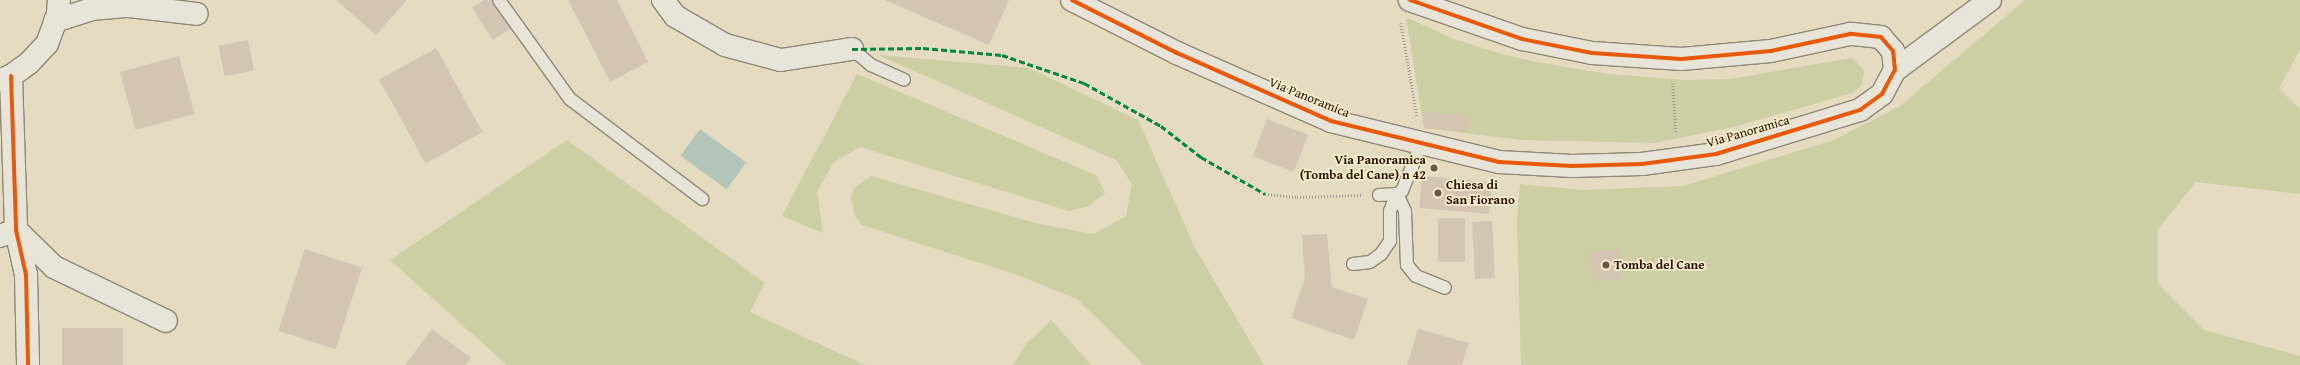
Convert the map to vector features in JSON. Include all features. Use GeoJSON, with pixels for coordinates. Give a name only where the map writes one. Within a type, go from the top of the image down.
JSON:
{"type":"FeatureCollection","features":[{"type":"Feature","properties":{"kind":"street"},"geometry":{"type":"LineString","coordinates":[[663,0],[675,16],[726,45],[781,60],[852,49]]}},
{"type":"Feature","properties":{"kind":"street","name":"Via Panoramica"},"geometry":{"type":"LineString","coordinates":[[1072,0],[1177,53],[1331,121],[1421,145],[1499,162],[1580,166],[1642,164],[1716,154],[1860,110],[1882,94],[1895,70]]}},
{"type":"Feature","properties":{"kind":"street"},"geometry":{"type":"LineString","coordinates":[[1895,70],[1990,0]]}},
{"type":"Feature","properties":{"kind":"street"},"geometry":{"type":"LineString","coordinates":[[28,365],[26,275],[8,233],[6,78],[29,63],[47,44],[57,10],[130,6],[197,14]]}},
{"type":"Feature","properties":{"kind":"street"},"geometry":{"type":"LineString","coordinates":[[1405,9],[1522,39],[1592,53],[1672,58],[1771,52],[1850,34],[1882,37],[1893,51],[1895,70]]}},
{"type":"Feature","properties":{"kind":"street"},"geometry":{"type":"LineString","coordinates":[[8,233],[54,267],[166,321]]}},
{"type":"Feature","properties":{"kind":"lane"},"geometry":{"type":"LineString","coordinates":[[500,0],[570,99],[702,199]]}},
{"type":"Feature","properties":{"kind":"lane"},"geometry":{"type":"LineString","coordinates":[[852,49],[871,64],[904,80]]}},
{"type":"Feature","properties":{"kind":"lane"},"geometry":{"type":"LineString","coordinates":[[1353,264],[1370,262],[1381,254],[1390,241],[1390,211],[1397,194],[1406,184],[1421,145]]}},
{"type":"Feature","properties":{"kind":"lane"},"geometry":{"type":"LineString","coordinates":[[1379,195],[1397,194]]}},
{"type":"Feature","properties":{"kind":"lane"},"geometry":{"type":"LineString","coordinates":[[1397,194],[1405,211],[1407,265],[1416,276],[1445,288]]}},
{"type":"Feature","properties":{"kind":"path"},"geometry":{"type":"LineString","coordinates":[[1405,9],[1421,145]]}},
{"type":"Feature","properties":{"kind":"path"},"geometry":{"type":"LineString","coordinates":[[1672,58],[1677,159]]}},
{"type":"Feature","properties":{"kind":"path"},"geometry":{"type":"LineString","coordinates":[[1265,194],[1297,197],[1379,195]]}},
{"type":"Feature","properties":{"kind":"green space"},"geometry":{"type":"Polygon","coordinates":[[[2025,0],[2300,0],[2300,49],[2279,89],[2300,109],[2300,194],[2196,182],[2158,229],[2158,284],[2204,330],[2300,356],[2300,365],[1521,365],[1517,219],[1520,184],[1584,190],[1683,186],[1834,140],[1900,106],[2025,0]]]}},
{"type":"Feature","properties":{"kind":"green space"},"geometry":{"type":"Polygon","coordinates":[[[1406,17],[1451,38],[1501,54],[1536,62],[1608,74],[1686,80],[1730,79],[1852,58],[1864,70],[1862,85],[1852,93],[1733,127],[1654,143],[1522,140],[1424,128],[1406,17]]]}},
{"type":"Feature","properties":{"kind":"green space"},"geometry":{"type":"Polygon","coordinates":[[[878,55],[1029,68],[1138,120],[1195,248],[1264,365],[1144,365],[1077,299],[1020,276],[862,225],[855,216],[851,198],[854,188],[871,176],[1039,224],[1094,234],[1126,216],[1132,184],[1116,160],[878,55]]]}},
{"type":"Feature","properties":{"kind":"green space"},"geometry":{"type":"Polygon","coordinates":[[[857,74],[1096,175],[1105,193],[1089,206],[1069,211],[860,147],[834,162],[817,192],[823,233],[782,216],[857,74]]]}},
{"type":"Feature","properties":{"kind":"green space"},"geometry":{"type":"Polygon","coordinates":[[[567,140],[765,283],[750,312],[865,365],[507,365],[390,260],[567,140]]]}},
{"type":"Feature","properties":{"kind":"green space"},"geometry":{"type":"Polygon","coordinates":[[[1051,320],[1091,365],[1013,365],[1026,344],[1051,320]]]}},
{"type":"Feature","properties":{"kind":"shaded area"},"geometry":{"type":"Polygon","coordinates":[[[700,129],[746,163],[727,189],[681,156],[700,129]]]}},
{"type":"Feature","properties":{"kind":"building"},"geometry":{"type":"Polygon","coordinates":[[[336,0],[407,0],[376,35],[336,0]]]}},
{"type":"Feature","properties":{"kind":"building"},"geometry":{"type":"Polygon","coordinates":[[[484,0],[493,0],[512,28],[493,40],[472,8],[484,0]]]}},
{"type":"Feature","properties":{"kind":"building"},"geometry":{"type":"Polygon","coordinates":[[[568,0],[617,0],[648,62],[610,82],[568,0]]]}},
{"type":"Feature","properties":{"kind":"building"},"geometry":{"type":"Polygon","coordinates":[[[885,0],[1009,0],[989,45],[885,0]]]}},
{"type":"Feature","properties":{"kind":"building"},"geometry":{"type":"Polygon","coordinates":[[[248,40],[254,70],[224,76],[219,46],[248,40]]]}},
{"type":"Feature","properties":{"kind":"building"},"geometry":{"type":"Polygon","coordinates":[[[436,48],[483,132],[426,163],[379,80],[436,48]]]}},
{"type":"Feature","properties":{"kind":"building"},"geometry":{"type":"Polygon","coordinates":[[[179,56],[195,114],[136,130],[120,72],[179,56]]]}},
{"type":"Feature","properties":{"kind":"building"},"geometry":{"type":"Polygon","coordinates":[[[1425,112],[1468,116],[1466,132],[1424,128],[1425,112]]]}},
{"type":"Feature","properties":{"kind":"building"},"geometry":{"type":"Polygon","coordinates":[[[1267,119],[1308,135],[1294,172],[1253,156],[1267,119]]]}},
{"type":"Feature","properties":{"kind":"building"},"geometry":{"type":"Polygon","coordinates":[[[1422,176],[1492,182],[1489,214],[1419,208],[1422,176]]]}},
{"type":"Feature","properties":{"kind":"building"},"geometry":{"type":"Polygon","coordinates":[[[1438,218],[1465,218],[1465,262],[1438,262],[1438,218]]]}},
{"type":"Feature","properties":{"kind":"building"},"geometry":{"type":"Polygon","coordinates":[[[1492,221],[1495,278],[1475,279],[1472,222],[1492,221]]]}},
{"type":"Feature","properties":{"kind":"building"},"geometry":{"type":"Polygon","coordinates":[[[1327,234],[1332,287],[1368,299],[1354,340],[1291,318],[1305,278],[1302,235],[1327,234]]]}},
{"type":"Feature","properties":{"kind":"building"},"geometry":{"type":"Polygon","coordinates":[[[305,249],[362,268],[335,349],[278,331],[305,249]]]}},
{"type":"Feature","properties":{"kind":"building","name":"Tomba del Cane"},"geometry":{"type":"Polygon","coordinates":[[[1619,249],[1622,279],[1593,282],[1590,252],[1619,249]]]}},
{"type":"Feature","properties":{"kind":"building"},"geometry":{"type":"Polygon","coordinates":[[[62,328],[123,328],[123,365],[62,365],[62,328]]]}},
{"type":"Feature","properties":{"kind":"building"},"geometry":{"type":"Polygon","coordinates":[[[432,329],[471,358],[465,365],[405,365],[432,329]]]}},
{"type":"Feature","properties":{"kind":"building"},"geometry":{"type":"Polygon","coordinates":[[[1418,329],[1469,343],[1462,365],[1407,365],[1418,329]]]}},
{"type":"Feature","properties":{"kind":"marked path"},"geometry":{"type":"LineString","coordinates":[[852,49],[923,48],[1002,55],[1084,83],[1161,126],[1201,157],[1265,194]]}},
{"type":"Feature","properties":{"kind":"cycle path"},"geometry":{"type":"LineString","coordinates":[[1072,0],[1177,53],[1331,121],[1499,162],[1572,166],[1642,164],[1716,154],[1860,110],[1882,94],[1895,70],[1893,51],[1881,37],[1850,34],[1771,51],[1681,59],[1592,53],[1522,39],[1410,0]]}},
{"type":"Feature","properties":{"kind":"cycle path"},"geometry":{"type":"LineString","coordinates":[[11,76],[16,230],[26,275],[28,365]]}},
{"type":"Feature","properties":{"kind":"place","name":"Via Panoramica (Tomba del Cane) n 42"},"geometry":{"type":"Point","coordinates":[1434,168]}},
{"type":"Feature","properties":{"kind":"place","name":"Chiesa di San Fiorano"},"geometry":{"type":"Point","coordinates":[1438,193]}},
{"type":"Feature","properties":{"kind":"place","name":"Tomba del Cane"},"geometry":{"type":"Point","coordinates":[1606,265]}}]}
